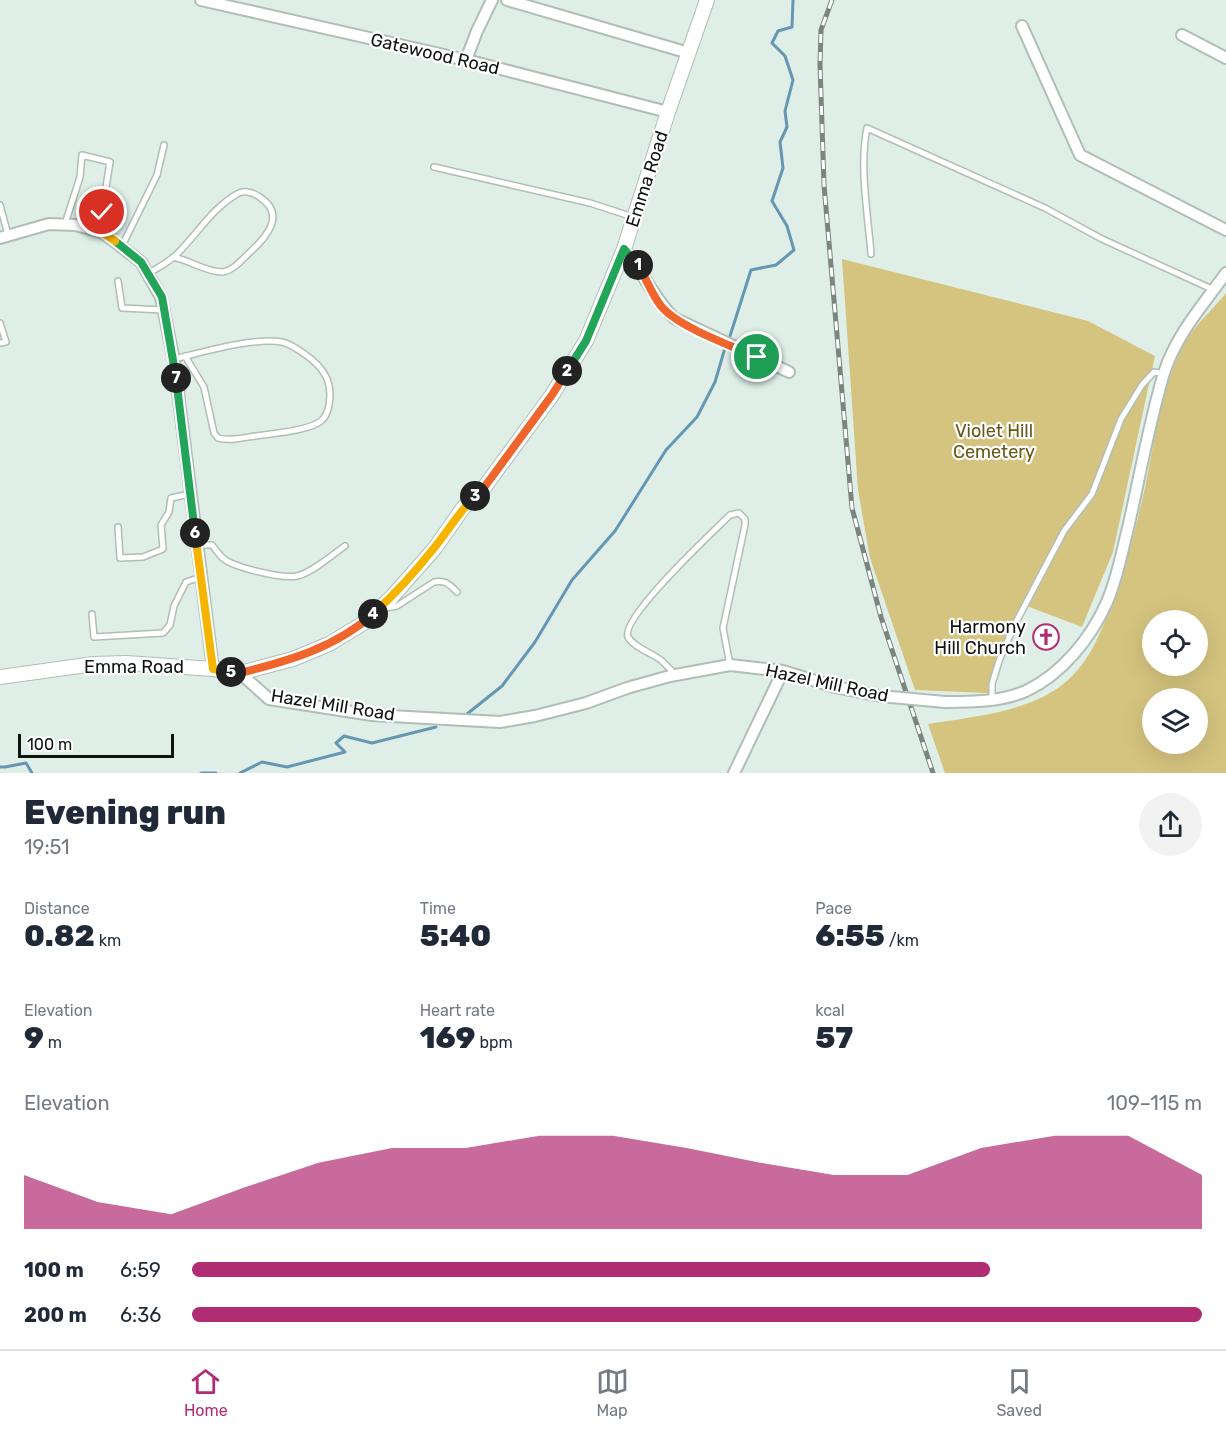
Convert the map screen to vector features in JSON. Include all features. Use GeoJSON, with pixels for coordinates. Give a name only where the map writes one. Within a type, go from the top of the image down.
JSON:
{"type":"FeatureCollection","features":[{"type":"Feature","properties":{"kind":"street","name":"Gatewood Road"},"geometry":{"type":"LineString","coordinates":[[201,0],[466,60],[668,112]]}},
{"type":"Feature","properties":{"kind":"street"},"geometry":{"type":"LineString","coordinates":[[466,60],[492,0]]}},
{"type":"Feature","properties":{"kind":"street"},"geometry":{"type":"LineString","coordinates":[[507,0],[689,53]]}},
{"type":"Feature","properties":{"kind":"street","name":"Emma Road"},"geometry":{"type":"LineString","coordinates":[[0,677],[94,664],[126,663],[240,673],[293,659],[329,644],[362,624],[381,606],[435,548],[463,508],[483,489],[552,395],[586,341],[635,218],[668,112],[707,0]]}},
{"type":"Feature","properties":{"kind":"street"},"geometry":{"type":"LineString","coordinates":[[1022,26],[1080,155],[1226,230]]}},
{"type":"Feature","properties":{"kind":"street"},"geometry":{"type":"LineString","coordinates":[[1182,36],[1226,58]]}},
{"type":"Feature","properties":{"kind":"street"},"geometry":{"type":"LineString","coordinates":[[4,237],[48,224],[65,224],[102,232],[141,262],[162,297],[179,357],[190,494],[213,669]]}},
{"type":"Feature","properties":{"kind":"street"},"geometry":{"type":"LineString","coordinates":[[624,249],[638,264],[661,306],[674,318],[789,372]]}},
{"type":"Feature","properties":{"kind":"street","name":"Hazel Mill Road"},"geometry":{"type":"LineString","coordinates":[[240,673],[269,699],[372,715],[500,722],[586,703],[627,688],[676,675],[730,665],[783,671],[835,687],[880,696],[945,702],[976,702],[1026,691],[1057,670],[1083,643],[1107,602],[1121,557],[1164,374],[1179,337],[1226,273]]}},
{"type":"Feature","properties":{"kind":"street"},"geometry":{"type":"LineString","coordinates":[[734,773],[783,671]]}},
{"type":"Feature","properties":{"kind":"lane"},"geometry":{"type":"LineString","coordinates":[[871,254],[864,161],[867,128],[1045,208],[1102,239],[1214,290]]}},
{"type":"Feature","properties":{"kind":"lane"},"geometry":{"type":"LineString","coordinates":[[122,246],[158,175],[164,145]]}},
{"type":"Feature","properties":{"kind":"lane"},"geometry":{"type":"LineString","coordinates":[[65,224],[80,177],[82,155],[110,162],[102,212],[102,232]]}},
{"type":"Feature","properties":{"kind":"lane"},"geometry":{"type":"LineString","coordinates":[[434,167],[590,203],[635,218]]}},
{"type":"Feature","properties":{"kind":"lane"},"geometry":{"type":"LineString","coordinates":[[148,274],[173,257],[222,204],[238,193],[244,192],[259,196],[273,212],[272,225],[264,240],[232,268],[225,271],[213,270],[173,257]]}},
{"type":"Feature","properties":{"kind":"lane"},"geometry":{"type":"LineString","coordinates":[[0,205],[4,237]]}},
{"type":"Feature","properties":{"kind":"lane"},"geometry":{"type":"LineString","coordinates":[[118,281],[122,308],[165,310]]}},
{"type":"Feature","properties":{"kind":"lane"},"geometry":{"type":"LineString","coordinates":[[0,323],[6,342],[0,344]]}},
{"type":"Feature","properties":{"kind":"lane"},"geometry":{"type":"LineString","coordinates":[[261,341],[286,343],[318,364],[325,372],[330,400],[327,412],[321,421],[309,427],[272,434],[218,438],[214,433],[204,387],[179,357],[261,341]]}},
{"type":"Feature","properties":{"kind":"lane"},"geometry":{"type":"LineString","coordinates":[[992,699],[992,684],[1014,626],[1064,531],[1092,494],[1121,419],[1142,385],[1154,372],[1164,374]]}},
{"type":"Feature","properties":{"kind":"lane"},"geometry":{"type":"LineString","coordinates":[[118,527],[120,558],[143,557],[163,549],[161,525],[169,512],[171,498],[190,494]]}},
{"type":"Feature","properties":{"kind":"lane"},"geometry":{"type":"LineString","coordinates":[[676,675],[661,660],[634,643],[628,637],[627,630],[652,593],[735,512],[745,519],[745,525],[723,628],[730,665]]}},
{"type":"Feature","properties":{"kind":"lane"},"geometry":{"type":"LineString","coordinates":[[197,545],[212,545],[224,559],[233,563],[263,572],[296,576],[306,572],[345,546]]}},
{"type":"Feature","properties":{"kind":"lane"},"geometry":{"type":"LineString","coordinates":[[92,614],[94,637],[163,633],[170,625],[174,606],[186,582],[201,577]]}},
{"type":"Feature","properties":{"kind":"lane"},"geometry":{"type":"LineString","coordinates":[[381,606],[387,609],[397,606],[434,582],[448,582],[457,592]]}},
{"type":"Feature","properties":{"kind":"green space","name":"Violet Hill Cemetery"},"geometry":{"type":"Polygon","coordinates":[[[842,259],[1088,321],[1155,356],[1113,552],[1082,627],[1024,605],[988,693],[915,690],[870,558],[858,490],[842,259]]]}},
{"type":"Feature","properties":{"kind":"green space"},"geometry":{"type":"Polygon","coordinates":[[[1226,293],[1226,773],[945,773],[928,724],[1012,709],[1044,696],[1058,688],[1078,670],[1092,648],[1108,612],[1128,553],[1170,376],[1187,339],[1226,293]]]}},
{"type":"Feature","properties":{"kind":"waterway"},"geometry":{"type":"LineString","coordinates":[[730,336],[751,270],[776,265],[794,250],[787,226],[772,201],[783,168],[780,142],[787,127],[785,111],[793,80],[785,56],[772,43],[778,31],[792,27],[793,0]]}},
{"type":"Feature","properties":{"kind":"waterway"},"geometry":{"type":"LineString","coordinates":[[467,714],[502,686],[535,642],[572,580],[615,531],[666,450],[697,417],[715,382],[725,348]]}},
{"type":"Feature","properties":{"kind":"waterway"},"geometry":{"type":"LineString","coordinates":[[240,773],[262,762],[287,767],[345,752],[336,743],[344,736],[372,743],[436,727]]}},
{"type":"Feature","properties":{"kind":"waterway"},"geometry":{"type":"LineString","coordinates":[[0,767],[26,763],[32,773]]}},
{"type":"Feature","properties":{"kind":"waterway"},"geometry":{"type":"LineString","coordinates":[[201,773],[216,773]]}},
{"type":"Feature","properties":{"kind":"railway"},"geometry":{"type":"LineString","coordinates":[[832,0],[821,30],[824,185],[852,508],[881,617],[933,773]]}},
{"type":"Feature","properties":{"kind":"place","name":"Harmony Hill Church"},"geometry":{"type":"Point","coordinates":[1046,637]}},
{"type":"Feature","properties":{"kind":"route"},"geometry":{"type":"LineString","coordinates":[[102,212],[102,232],[141,262],[162,297],[174,360],[213,669],[240,673],[293,659],[329,644],[362,624],[390,598],[435,548],[463,508],[483,489],[552,395],[586,341],[624,249],[638,264],[661,306],[674,318],[757,357]]}}]}
